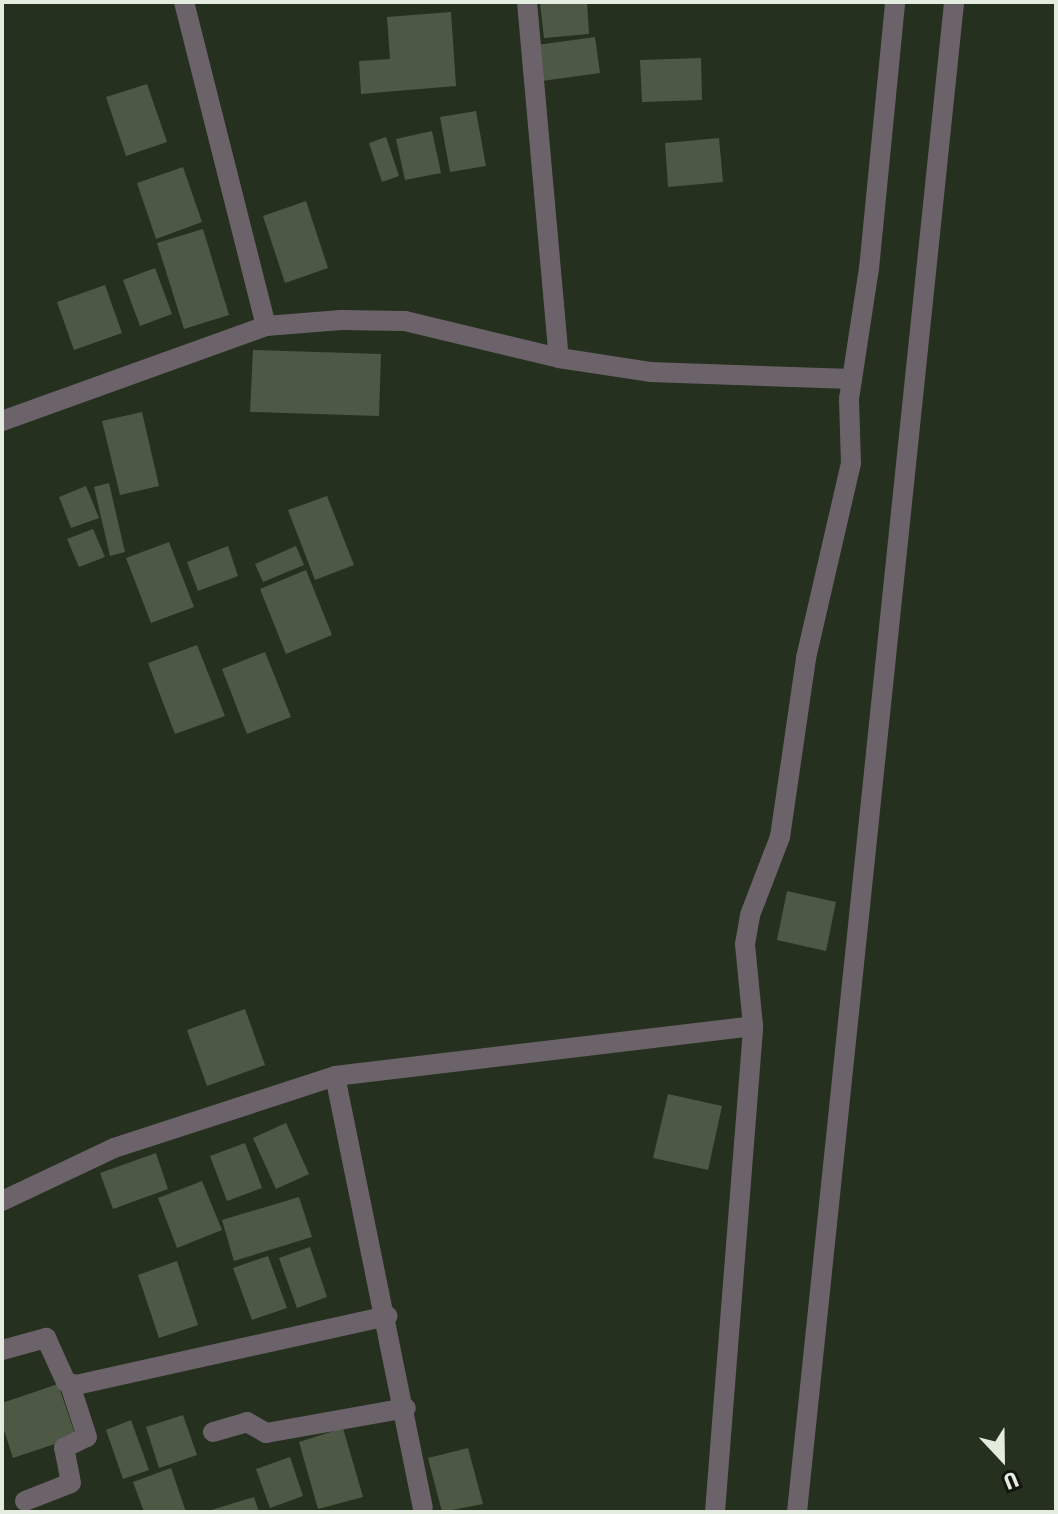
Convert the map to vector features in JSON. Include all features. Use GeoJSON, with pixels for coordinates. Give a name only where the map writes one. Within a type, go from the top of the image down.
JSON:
{"type":"FeatureCollection","features":[{"type":"Feature","properties":{"kind":"street"},"geometry":{"type":"LineString","coordinates":[[184,2],[266,326]]}},
{"type":"Feature","properties":{"kind":"street"},"geometry":{"type":"LineString","coordinates":[[527,2],[559,358]]}},
{"type":"Feature","properties":{"kind":"street"},"geometry":{"type":"LineString","coordinates":[[715,1512],[753,1026],[745,944],[750,915],[780,837],[806,658],[851,463],[852,379],[869,269],[895,2]]}},
{"type":"Feature","properties":{"kind":"street"},"geometry":{"type":"LineString","coordinates":[[797,1512],[954,2]]}},
{"type":"Feature","properties":{"kind":"street"},"geometry":{"type":"LineString","coordinates":[[2,421],[266,326],[405,321],[559,358],[650,372],[852,379]]}},
{"type":"Feature","properties":{"kind":"street"},"geometry":{"type":"LineString","coordinates":[[2,1201],[114,1148],[335,1076],[753,1026]]}},
{"type":"Feature","properties":{"kind":"street"},"geometry":{"type":"LineString","coordinates":[[335,1076],[406,1408],[423,1507]]}},
{"type":"Feature","properties":{"kind":"street"},"geometry":{"type":"LineString","coordinates":[[70,1385],[387,1316]]}},
{"type":"Feature","properties":{"kind":"street"},"geometry":{"type":"LineString","coordinates":[[2,1350],[46,1338],[70,1385],[87,1437],[64,1448],[71,1483],[25,1501]]}},
{"type":"Feature","properties":{"kind":"street"},"geometry":{"type":"LineString","coordinates":[[213,1432],[247,1422],[266,1433],[406,1408]]}},
{"type":"Feature","properties":{"kind":"building"},"geometry":{"type":"Polygon","coordinates":[[[540,2],[587,2],[589,34],[544,38],[540,2]]]}},
{"type":"Feature","properties":{"kind":"building"},"geometry":{"type":"Polygon","coordinates":[[[451,12],[456,86],[361,94],[359,61],[390,59],[387,17],[451,12]]]}},
{"type":"Feature","properties":{"kind":"building"},"geometry":{"type":"Polygon","coordinates":[[[595,37],[600,73],[542,81],[537,45],[595,37]]]}},
{"type":"Feature","properties":{"kind":"building"},"geometry":{"type":"Polygon","coordinates":[[[701,58],[702,100],[642,102],[640,60],[701,58]]]}},
{"type":"Feature","properties":{"kind":"building"},"geometry":{"type":"Polygon","coordinates":[[[147,84],[167,142],[126,156],[106,97],[147,84]]]}},
{"type":"Feature","properties":{"kind":"building"},"geometry":{"type":"Polygon","coordinates":[[[476,111],[486,166],[450,172],[440,117],[476,111]]]}},
{"type":"Feature","properties":{"kind":"building"},"geometry":{"type":"Polygon","coordinates":[[[432,131],[441,173],[405,180],[396,139],[432,131]]]}},
{"type":"Feature","properties":{"kind":"building"},"geometry":{"type":"Polygon","coordinates":[[[386,137],[399,176],[382,182],[369,143],[386,137]]]}},
{"type":"Feature","properties":{"kind":"building"},"geometry":{"type":"Polygon","coordinates":[[[719,138],[723,182],[668,187],[665,143],[719,138]]]}},
{"type":"Feature","properties":{"kind":"building"},"geometry":{"type":"Polygon","coordinates":[[[183,167],[202,222],[156,239],[137,183],[183,167]]]}},
{"type":"Feature","properties":{"kind":"building"},"geometry":{"type":"Polygon","coordinates":[[[306,201],[328,268],[285,283],[263,216],[306,201]]]}},
{"type":"Feature","properties":{"kind":"building"},"geometry":{"type":"Polygon","coordinates":[[[203,229],[229,315],[184,329],[157,243],[203,229]]]}},
{"type":"Feature","properties":{"kind":"building"},"geometry":{"type":"Polygon","coordinates":[[[155,268],[172,314],[140,326],[123,280],[155,268]]]}},
{"type":"Feature","properties":{"kind":"building"},"geometry":{"type":"Polygon","coordinates":[[[105,285],[122,333],[74,350],[57,302],[105,285]]]}},
{"type":"Feature","properties":{"kind":"building"},"geometry":{"type":"Polygon","coordinates":[[[253,350],[381,354],[379,416],[250,412],[253,350]]]}},
{"type":"Feature","properties":{"kind":"building"},"geometry":{"type":"Polygon","coordinates":[[[142,412],[159,486],[120,495],[102,421],[142,412]]]}},
{"type":"Feature","properties":{"kind":"building"},"geometry":{"type":"Polygon","coordinates":[[[109,483],[125,552],[110,556],[94,487],[109,483]]]}},
{"type":"Feature","properties":{"kind":"building"},"geometry":{"type":"Polygon","coordinates":[[[86,486],[99,518],[71,528],[59,497],[86,486]]]}},
{"type":"Feature","properties":{"kind":"building"},"geometry":{"type":"Polygon","coordinates":[[[327,496],[354,565],[315,580],[288,510],[327,496]]]}},
{"type":"Feature","properties":{"kind":"building"},"geometry":{"type":"Polygon","coordinates":[[[93,529],[105,557],[79,567],[67,539],[93,529]]]}},
{"type":"Feature","properties":{"kind":"building"},"geometry":{"type":"Polygon","coordinates":[[[169,542],[194,607],[151,623],[126,558],[169,542]]]}},
{"type":"Feature","properties":{"kind":"building"},"geometry":{"type":"Polygon","coordinates":[[[228,546],[238,576],[198,591],[187,562],[228,546]]]}},
{"type":"Feature","properties":{"kind":"building"},"geometry":{"type":"Polygon","coordinates":[[[296,546],[304,565],[263,582],[255,564],[296,546]]]}},
{"type":"Feature","properties":{"kind":"building"},"geometry":{"type":"Polygon","coordinates":[[[306,570],[332,635],[286,654],[260,589],[306,570]]]}},
{"type":"Feature","properties":{"kind":"building"},"geometry":{"type":"Polygon","coordinates":[[[197,645],[225,716],[175,734],[148,663],[197,645]]]}},
{"type":"Feature","properties":{"kind":"building"},"geometry":{"type":"Polygon","coordinates":[[[265,652],[291,717],[247,734],[222,669],[265,652]]]}},
{"type":"Feature","properties":{"kind":"building"},"geometry":{"type":"Polygon","coordinates":[[[787,891],[836,902],[826,951],[777,940],[787,891]]]}},
{"type":"Feature","properties":{"kind":"building"},"geometry":{"type":"Polygon","coordinates":[[[245,1009],[265,1065],[207,1086],[187,1030],[245,1009]]]}},
{"type":"Feature","properties":{"kind":"building"},"geometry":{"type":"Polygon","coordinates":[[[668,1094],[722,1106],[708,1170],[653,1158],[668,1094]]]}},
{"type":"Feature","properties":{"kind":"building"},"geometry":{"type":"Polygon","coordinates":[[[286,1123],[309,1174],[276,1189],[253,1138],[286,1123]]]}},
{"type":"Feature","properties":{"kind":"building"},"geometry":{"type":"Polygon","coordinates":[[[245,1143],[262,1188],[227,1201],[210,1156],[245,1143]]]}},
{"type":"Feature","properties":{"kind":"building"},"geometry":{"type":"Polygon","coordinates":[[[156,1153],[168,1189],[113,1209],[100,1173],[156,1153]]]}},
{"type":"Feature","properties":{"kind":"building"},"geometry":{"type":"Polygon","coordinates":[[[202,1181],[222,1230],[177,1248],[158,1198],[202,1181]]]}},
{"type":"Feature","properties":{"kind":"building"},"geometry":{"type":"Polygon","coordinates":[[[299,1197],[312,1237],[234,1261],[222,1220],[299,1197]]]}},
{"type":"Feature","properties":{"kind":"building"},"geometry":{"type":"Polygon","coordinates":[[[310,1247],[327,1297],[297,1308],[279,1258],[310,1247]]]}},
{"type":"Feature","properties":{"kind":"building"},"geometry":{"type":"Polygon","coordinates":[[[268,1256],[287,1308],[252,1320],[233,1268],[268,1256]]]}},
{"type":"Feature","properties":{"kind":"building"},"geometry":{"type":"Polygon","coordinates":[[[177,1261],[198,1325],[159,1338],[138,1275],[177,1261]]]}},
{"type":"Feature","properties":{"kind":"building"},"geometry":{"type":"Polygon","coordinates":[[[58,1384],[76,1437],[13,1458],[2,1424],[2,1403],[58,1384]]]}},
{"type":"Feature","properties":{"kind":"building"},"geometry":{"type":"Polygon","coordinates":[[[183,1415],[197,1455],[159,1468],[146,1427],[183,1415]]]}},
{"type":"Feature","properties":{"kind":"building"},"geometry":{"type":"Polygon","coordinates":[[[131,1420],[149,1470],[123,1479],[106,1430],[131,1420]]]}},
{"type":"Feature","properties":{"kind":"building"},"geometry":{"type":"Polygon","coordinates":[[[343,1428],[363,1497],[318,1509],[299,1442],[343,1428]]]}},
{"type":"Feature","properties":{"kind":"building"},"geometry":{"type":"Polygon","coordinates":[[[468,1448],[483,1504],[442,1512],[428,1458],[468,1448]]]}},
{"type":"Feature","properties":{"kind":"building"},"geometry":{"type":"Polygon","coordinates":[[[290,1457],[303,1496],[270,1508],[256,1469],[290,1457]]]}},
{"type":"Feature","properties":{"kind":"building"},"geometry":{"type":"Polygon","coordinates":[[[171,1468],[186,1512],[144,1512],[133,1482],[171,1468]]]}},
{"type":"Feature","properties":{"kind":"building"},"geometry":{"type":"Polygon","coordinates":[[[254,1497],[259,1512],[208,1512],[208,1511],[254,1497]]]}}]}
